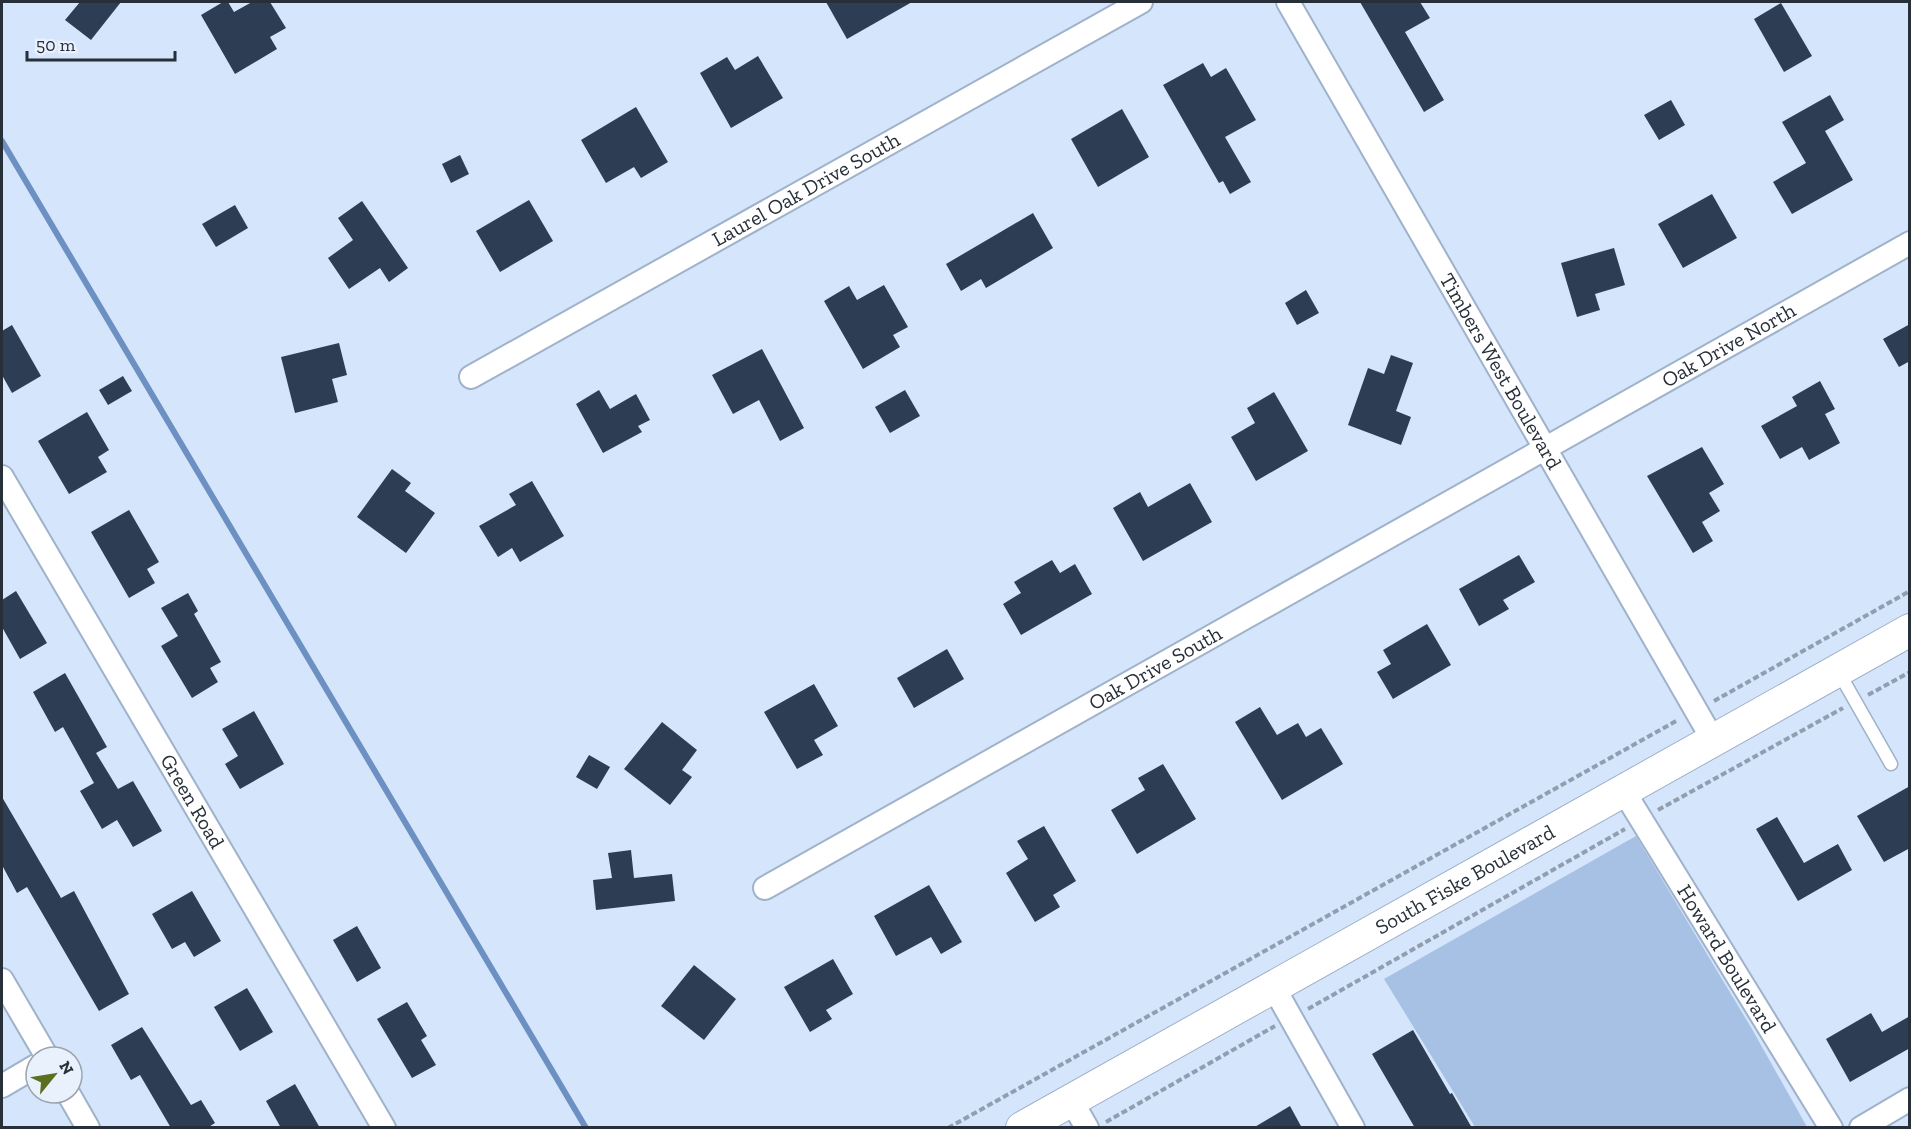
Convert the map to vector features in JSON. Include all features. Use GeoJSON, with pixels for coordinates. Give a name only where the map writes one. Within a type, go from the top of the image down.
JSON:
{"type":"FeatureCollection","features":[{"type":"Feature","properties":{"kind":"main road","name":"South Fiske Boulevard"},"geometry":{"type":"LineString","coordinates":[[1022,1128],[1910,630]]}},
{"type":"Feature","properties":{"kind":"street","name":"Laurel Oak Drive South"},"geometry":{"type":"LineString","coordinates":[[471,377],[1142,2]]}},
{"type":"Feature","properties":{"kind":"street","name":"Timbers West Boulevard"},"geometry":{"type":"LineString","coordinates":[[1288,2],[1713,740]]}},
{"type":"Feature","properties":{"kind":"street","name":"Oak Drive North"},"geometry":{"type":"LineString","coordinates":[[1546,447],[1910,243]]}},
{"type":"Feature","properties":{"kind":"street","name":"Oak Drive South"},"geometry":{"type":"LineString","coordinates":[[765,888],[1546,447]]}},
{"type":"Feature","properties":{"kind":"street","name":"Green Road"},"geometry":{"type":"LineString","coordinates":[[2,477],[384,1128]]}},
{"type":"Feature","properties":{"kind":"street","name":"Howard Boulevard"},"geometry":{"type":"LineString","coordinates":[[1623,790],[1831,1128]]}},
{"type":"Feature","properties":{"kind":"street"},"geometry":{"type":"LineString","coordinates":[[2,980],[40,1045]]}},
{"type":"Feature","properties":{"kind":"street"},"geometry":{"type":"LineString","coordinates":[[1273,986],[1353,1128]]}},
{"type":"Feature","properties":{"kind":"street"},"geometry":{"type":"LineString","coordinates":[[2,1086],[24,1073]]}},
{"type":"Feature","properties":{"kind":"street"},"geometry":{"type":"LineString","coordinates":[[1861,1128],[1910,1099]]}},
{"type":"Feature","properties":{"kind":"street"},"geometry":{"type":"LineString","coordinates":[[1071,1100],[1096,1125]]}},
{"type":"Feature","properties":{"kind":"street"},"geometry":{"type":"LineString","coordinates":[[75,1105],[88,1128]]}},
{"type":"Feature","properties":{"kind":"lane"},"geometry":{"type":"LineString","coordinates":[[1838,670],[1892,764]]}},
{"type":"Feature","properties":{"kind":"path"},"geometry":{"type":"LineString","coordinates":[[948,1128],[1910,591]]}},
{"type":"Feature","properties":{"kind":"path"},"geometry":{"type":"LineString","coordinates":[[1096,1125],[1910,672]]}},
{"type":"Feature","properties":{"kind":"shaded area"},"geometry":{"type":"Polygon","coordinates":[[[1636,836],[1752,1029],[1807,1127],[1475,1127],[1384,979],[1636,836]]]}},
{"type":"Feature","properties":{"kind":"building"},"geometry":{"type":"Polygon","coordinates":[[[80,2],[121,2],[91,40],[65,20],[80,2]]]}},
{"type":"Feature","properties":{"kind":"building"},"geometry":{"type":"Polygon","coordinates":[[[223,2],[228,2],[234,12],[252,2],[270,2],[286,28],[270,37],[277,49],[235,74],[201,15],[223,2]]]}},
{"type":"Feature","properties":{"kind":"building"},"geometry":{"type":"Polygon","coordinates":[[[826,2],[912,2],[847,39],[826,2]]]}},
{"type":"Feature","properties":{"kind":"building"},"geometry":{"type":"Polygon","coordinates":[[[1360,2],[1420,2],[1430,18],[1405,32],[1444,100],[1424,112],[1360,2]]]}},
{"type":"Feature","properties":{"kind":"building"},"geometry":{"type":"Polygon","coordinates":[[[1781,3],[1812,56],[1784,72],[1754,19],[1781,3]]]}},
{"type":"Feature","properties":{"kind":"building"},"geometry":{"type":"Polygon","coordinates":[[[758,56],[783,98],[731,128],[700,73],[727,57],[735,70],[758,56]]]}},
{"type":"Feature","properties":{"kind":"building"},"geometry":{"type":"Polygon","coordinates":[[[1203,63],[1211,77],[1226,68],[1256,120],[1225,137],[1251,182],[1230,194],[1223,181],[1219,183],[1163,85],[1203,63]]]}},
{"type":"Feature","properties":{"kind":"building"},"geometry":{"type":"Polygon","coordinates":[[[1830,95],[1844,120],[1825,131],[1853,180],[1792,214],[1773,182],[1806,163],[1782,122],[1830,95]]]}},
{"type":"Feature","properties":{"kind":"building"},"geometry":{"type":"Polygon","coordinates":[[[1671,100],[1685,125],[1659,140],[1644,115],[1671,100]]]}},
{"type":"Feature","properties":{"kind":"building"},"geometry":{"type":"Polygon","coordinates":[[[636,107],[668,162],[641,178],[634,167],[606,183],[581,140],[636,107]]]}},
{"type":"Feature","properties":{"kind":"building"},"geometry":{"type":"Polygon","coordinates":[[[1122,109],[1149,157],[1098,187],[1071,139],[1122,109]]]}},
{"type":"Feature","properties":{"kind":"building"},"geometry":{"type":"Polygon","coordinates":[[[460,155],[469,174],[451,183],[442,164],[460,155]]]}},
{"type":"Feature","properties":{"kind":"building"},"geometry":{"type":"Polygon","coordinates":[[[1712,194],[1737,238],[1683,268],[1658,224],[1712,194]]]}},
{"type":"Feature","properties":{"kind":"building"},"geometry":{"type":"Polygon","coordinates":[[[529,200],[553,241],[500,272],[476,231],[529,200]]]}},
{"type":"Feature","properties":{"kind":"building"},"geometry":{"type":"Polygon","coordinates":[[[362,201],[408,268],[389,282],[380,268],[349,289],[328,258],[353,240],[338,218],[362,201]]]}},
{"type":"Feature","properties":{"kind":"building"},"geometry":{"type":"Polygon","coordinates":[[[235,205],[248,228],[216,247],[202,224],[235,205]]]}},
{"type":"Feature","properties":{"kind":"building"},"geometry":{"type":"Polygon","coordinates":[[[1033,213],[1053,248],[986,288],[981,279],[961,291],[946,264],[1033,213]]]}},
{"type":"Feature","properties":{"kind":"building"},"geometry":{"type":"Polygon","coordinates":[[[1614,248],[1625,285],[1595,294],[1600,310],[1577,317],[1561,263],[1614,248]]]}},
{"type":"Feature","properties":{"kind":"building"},"geometry":{"type":"Polygon","coordinates":[[[884,285],[908,327],[893,335],[900,347],[863,369],[824,301],[849,286],[857,300],[884,285]]]}},
{"type":"Feature","properties":{"kind":"building"},"geometry":{"type":"Polygon","coordinates":[[[1306,290],[1319,313],[1297,325],[1285,303],[1306,290]]]}},
{"type":"Feature","properties":{"kind":"building"},"geometry":{"type":"Polygon","coordinates":[[[1910,324],[1910,361],[1899,367],[1883,339],[1910,324]]]}},
{"type":"Feature","properties":{"kind":"building"},"geometry":{"type":"Polygon","coordinates":[[[12,325],[41,376],[12,393],[2,375],[2,331],[12,325]]]}},
{"type":"Feature","properties":{"kind":"building"},"geometry":{"type":"Polygon","coordinates":[[[339,343],[347,375],[332,379],[338,402],[295,413],[281,357],[339,343]]]}},
{"type":"Feature","properties":{"kind":"building"},"geometry":{"type":"Polygon","coordinates":[[[762,349],[804,428],[780,441],[759,400],[733,414],[712,375],[762,349]]]}},
{"type":"Feature","properties":{"kind":"building"},"geometry":{"type":"Polygon","coordinates":[[[1391,355],[1413,363],[1396,411],[1411,417],[1401,445],[1348,425],[1368,368],[1384,374],[1391,355]]]}},
{"type":"Feature","properties":{"kind":"building"},"geometry":{"type":"Polygon","coordinates":[[[123,376],[132,391],[108,405],[99,390],[123,376]]]}},
{"type":"Feature","properties":{"kind":"building"},"geometry":{"type":"Polygon","coordinates":[[[1820,381],[1835,409],[1825,414],[1840,443],[1809,460],[1802,447],[1780,459],[1761,426],[1797,406],[1792,397],[1820,381]]]}},
{"type":"Feature","properties":{"kind":"building"},"geometry":{"type":"Polygon","coordinates":[[[599,390],[610,409],[636,394],[650,420],[638,426],[642,432],[603,453],[576,404],[599,390]]]}},
{"type":"Feature","properties":{"kind":"building"},"geometry":{"type":"Polygon","coordinates":[[[905,390],[920,416],[890,433],[875,407],[905,390]]]}},
{"type":"Feature","properties":{"kind":"building"},"geometry":{"type":"Polygon","coordinates":[[[1274,392],[1308,451],[1256,481],[1231,437],[1255,423],[1247,408],[1274,392]]]}},
{"type":"Feature","properties":{"kind":"building"},"geometry":{"type":"Polygon","coordinates":[[[87,412],[109,450],[98,457],[107,472],[69,494],[38,441],[87,412]]]}},
{"type":"Feature","properties":{"kind":"building"},"geometry":{"type":"Polygon","coordinates":[[[1702,447],[1724,484],[1709,493],[1720,511],[1702,522],[1713,541],[1693,553],[1647,476],[1702,447]]]}},
{"type":"Feature","properties":{"kind":"building"},"geometry":{"type":"Polygon","coordinates":[[[392,469],[411,483],[405,491],[435,513],[406,553],[357,517],[392,469]]]}},
{"type":"Feature","properties":{"kind":"building"},"geometry":{"type":"Polygon","coordinates":[[[532,481],[564,536],[520,562],[512,548],[498,557],[479,526],[516,505],[509,494],[532,481]]]}},
{"type":"Feature","properties":{"kind":"building"},"geometry":{"type":"Polygon","coordinates":[[[1190,483],[1212,522],[1143,561],[1113,508],[1140,492],[1148,507],[1190,483]]]}},
{"type":"Feature","properties":{"kind":"building"},"geometry":{"type":"Polygon","coordinates":[[[129,510],[159,562],[147,569],[155,583],[129,598],[91,532],[129,510]]]}},
{"type":"Feature","properties":{"kind":"building"},"geometry":{"type":"Polygon","coordinates":[[[1519,555],[1535,582],[1503,600],[1509,609],[1479,626],[1459,589],[1519,555]]]}},
{"type":"Feature","properties":{"kind":"building"},"geometry":{"type":"Polygon","coordinates":[[[1052,560],[1060,573],[1075,564],[1092,594],[1021,635],[1003,604],[1021,593],[1014,582],[1052,560]]]}},
{"type":"Feature","properties":{"kind":"building"},"geometry":{"type":"Polygon","coordinates":[[[16,591],[47,643],[20,659],[2,627],[2,600],[16,591]]]}},
{"type":"Feature","properties":{"kind":"building"},"geometry":{"type":"Polygon","coordinates":[[[188,593],[198,611],[194,614],[221,662],[210,668],[218,682],[192,698],[161,646],[178,636],[161,608],[188,593]]]}},
{"type":"Feature","properties":{"kind":"building"},"geometry":{"type":"Polygon","coordinates":[[[1427,624],[1451,665],[1393,699],[1377,672],[1391,664],[1383,650],[1427,624]]]}},
{"type":"Feature","properties":{"kind":"building"},"geometry":{"type":"Polygon","coordinates":[[[947,649],[964,679],[914,708],[897,678],[947,649]]]}},
{"type":"Feature","properties":{"kind":"building"},"geometry":{"type":"Polygon","coordinates":[[[65,673],[107,747],[96,753],[118,789],[133,781],[162,831],[133,847],[117,820],[102,829],[80,791],[94,783],[63,727],[55,732],[33,692],[65,673]]]}},
{"type":"Feature","properties":{"kind":"building"},"geometry":{"type":"Polygon","coordinates":[[[814,684],[838,726],[814,740],[823,755],[797,769],[764,712],[814,684]]]}},
{"type":"Feature","properties":{"kind":"building"},"geometry":{"type":"Polygon","coordinates":[[[1260,707],[1277,735],[1298,723],[1306,737],[1321,728],[1343,764],[1282,800],[1235,722],[1260,707]]]}},
{"type":"Feature","properties":{"kind":"building"},"geometry":{"type":"Polygon","coordinates":[[[254,711],[284,764],[240,789],[225,764],[238,756],[222,729],[254,711]]]}},
{"type":"Feature","properties":{"kind":"building"},"geometry":{"type":"Polygon","coordinates":[[[662,722],[697,750],[682,770],[692,777],[670,805],[624,769],[662,722]]]}},
{"type":"Feature","properties":{"kind":"building"},"geometry":{"type":"Polygon","coordinates":[[[589,755],[610,767],[597,789],[576,777],[589,755]]]}},
{"type":"Feature","properties":{"kind":"building"},"geometry":{"type":"Polygon","coordinates":[[[1163,764],[1196,819],[1137,854],[1111,810],[1145,790],[1138,778],[1163,764]]]}},
{"type":"Feature","properties":{"kind":"building"},"geometry":{"type":"Polygon","coordinates":[[[1910,786],[1910,848],[1884,862],[1857,816],[1910,786]]]}},
{"type":"Feature","properties":{"kind":"building"},"geometry":{"type":"Polygon","coordinates":[[[2,797],[61,898],[74,891],[129,994],[99,1011],[27,887],[17,893],[2,865],[2,797]]]}},
{"type":"Feature","properties":{"kind":"building"},"geometry":{"type":"Polygon","coordinates":[[[1777,817],[1804,863],[1838,844],[1852,870],[1798,901],[1756,829],[1777,817]]]}},
{"type":"Feature","properties":{"kind":"building"},"geometry":{"type":"Polygon","coordinates":[[[1044,826],[1076,881],[1053,895],[1060,907],[1035,922],[1006,873],[1028,859],[1017,841],[1044,826]]]}},
{"type":"Feature","properties":{"kind":"building"},"geometry":{"type":"Polygon","coordinates":[[[631,850],[634,878],[672,874],[675,901],[596,910],[593,880],[612,878],[608,853],[631,850]]]}},
{"type":"Feature","properties":{"kind":"building"},"geometry":{"type":"Polygon","coordinates":[[[929,885],[962,942],[941,954],[931,937],[896,956],[874,916],[929,885]]]}},
{"type":"Feature","properties":{"kind":"building"},"geometry":{"type":"Polygon","coordinates":[[[192,891],[221,941],[194,957],[185,942],[172,949],[152,914],[192,891]]]}},
{"type":"Feature","properties":{"kind":"building"},"geometry":{"type":"Polygon","coordinates":[[[357,926],[381,968],[357,982],[333,940],[357,926]]]}},
{"type":"Feature","properties":{"kind":"building"},"geometry":{"type":"Polygon","coordinates":[[[833,959],[853,994],[826,1010],[832,1019],[810,1032],[784,987],[833,959]]]}},
{"type":"Feature","properties":{"kind":"building"},"geometry":{"type":"Polygon","coordinates":[[[694,965],[736,999],[704,1040],[661,1006],[694,965]]]}},
{"type":"Feature","properties":{"kind":"building"},"geometry":{"type":"Polygon","coordinates":[[[247,988],[273,1032],[240,1051],[214,1007],[247,988]]]}},
{"type":"Feature","properties":{"kind":"building"},"geometry":{"type":"Polygon","coordinates":[[[407,1002],[427,1036],[421,1040],[436,1065],[412,1078],[377,1019],[407,1002]]]}},
{"type":"Feature","properties":{"kind":"building"},"geometry":{"type":"Polygon","coordinates":[[[1871,1013],[1882,1032],[1910,1016],[1910,1048],[1850,1082],[1826,1039],[1871,1013]]]}},
{"type":"Feature","properties":{"kind":"building"},"geometry":{"type":"Polygon","coordinates":[[[142,1027],[191,1105],[201,1100],[215,1123],[207,1128],[171,1128],[140,1075],[131,1080],[111,1045],[142,1027]]]}},
{"type":"Feature","properties":{"kind":"building"},"geometry":{"type":"Polygon","coordinates":[[[1413,1030],[1472,1128],[1415,1128],[1372,1054],[1413,1030]]]}},
{"type":"Feature","properties":{"kind":"building"},"geometry":{"type":"Polygon","coordinates":[[[295,1084],[320,1128],[281,1128],[266,1101],[295,1084]]]}},
{"type":"Feature","properties":{"kind":"building"},"geometry":{"type":"Polygon","coordinates":[[[1290,1106],[1302,1128],[1253,1128],[1290,1106]]]}},
{"type":"Feature","properties":{"kind":"waterway"},"geometry":{"type":"LineString","coordinates":[[2,141],[586,1128]]}}]}
